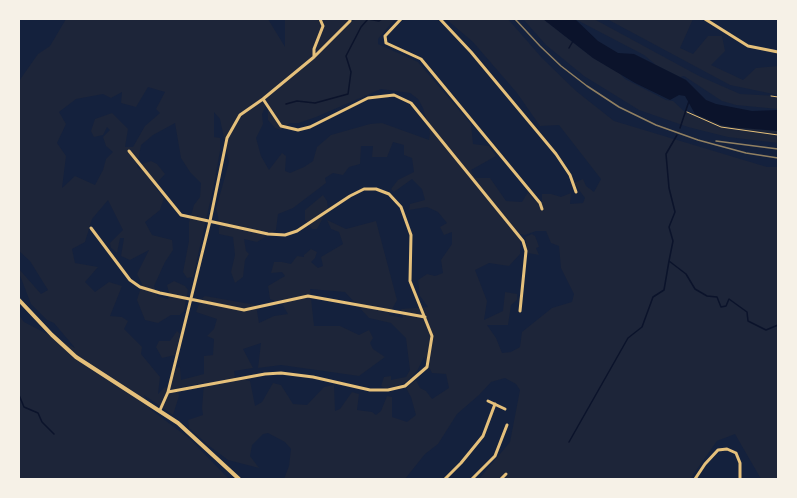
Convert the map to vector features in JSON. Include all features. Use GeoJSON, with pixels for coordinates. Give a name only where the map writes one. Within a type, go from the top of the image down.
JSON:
{"type":"FeatureCollection","features":[{"type":"Feature","properties":{"kind":"street"},"geometry":{"type":"LineString","coordinates":[[314,57],[314,49],[323,26],[320,19]]}},
{"type":"Feature","properties":{"kind":"street"},"geometry":{"type":"LineString","coordinates":[[160,410],[168,392],[210,221],[227,138],[240,115],[263,99],[314,57],[350,21],[350,19]]}},
{"type":"Feature","properties":{"kind":"street"},"geometry":{"type":"LineString","coordinates":[[401,19],[387,34],[384,40],[386,43],[421,59],[540,202],[542,209]]}},
{"type":"Feature","properties":{"kind":"street"},"geometry":{"type":"LineString","coordinates":[[440,19],[471,52],[556,154],[570,175],[576,192]]}},
{"type":"Feature","properties":{"kind":"street"},"geometry":{"type":"LineString","coordinates":[[705,19],[748,46],[778,52]]}},
{"type":"Feature","properties":{"kind":"street"},"geometry":{"type":"LineString","coordinates":[[263,99],[281,126],[298,130],[310,127],[368,98],[394,95],[411,103],[523,241],[526,251],[520,312]]}},
{"type":"Feature","properties":{"kind":"street"},"geometry":{"type":"LineString","coordinates":[[129,151],[181,215],[268,234],[285,235],[297,231],[350,196],[364,190],[376,189],[389,194],[401,207],[410,235],[410,281],[432,336],[428,367],[405,386],[388,390],[370,390],[313,377],[281,373],[265,374],[168,392]]}},
{"type":"Feature","properties":{"kind":"street"},"geometry":{"type":"LineString","coordinates":[[91,228],[130,280],[140,287],[190,300],[244,310],[308,296],[424,317]]}},
{"type":"Feature","properties":{"kind":"street"},"geometry":{"type":"LineString","coordinates":[[19,300],[52,335],[76,357],[178,423],[239,479]]}},
{"type":"Feature","properties":{"kind":"street"},"geometry":{"type":"LineString","coordinates":[[488,402],[505,408]]}},
{"type":"Feature","properties":{"kind":"street"},"geometry":{"type":"LineString","coordinates":[[445,479],[461,463],[483,436],[495,404]]}},
{"type":"Feature","properties":{"kind":"street"},"geometry":{"type":"LineString","coordinates":[[472,479],[494,456],[507,425]]}},
{"type":"Feature","properties":{"kind":"street"},"geometry":{"type":"LineString","coordinates":[[695,479],[705,464],[718,450],[728,449],[736,453],[740,463],[740,479]]}},
{"type":"Feature","properties":{"kind":"street"},"geometry":{"type":"LineString","coordinates":[[501,479],[506,474]]}},
{"type":"Feature","properties":{"kind":"path"},"geometry":{"type":"LineString","coordinates":[[771,96],[778,97]]}},
{"type":"Feature","properties":{"kind":"path"},"geometry":{"type":"LineString","coordinates":[[687,112],[721,127],[778,135]]}},
{"type":"Feature","properties":{"kind":"shaded area"},"geometry":{"type":"Polygon","coordinates":[[[66,19],[268,19],[285,47],[285,19],[336,19],[354,21],[355,19],[395,19],[378,39],[378,44],[418,62],[471,124],[473,144],[489,146],[496,156],[471,170],[475,178],[490,178],[506,201],[522,202],[528,192],[534,200],[542,205],[542,194],[551,194],[561,197],[571,193],[570,204],[583,203],[585,198],[574,183],[583,179],[586,186],[594,192],[601,179],[559,125],[540,126],[517,93],[473,42],[446,19],[508,19],[542,58],[576,91],[614,121],[767,167],[778,167],[778,479],[761,479],[735,434],[717,441],[690,479],[479,479],[510,442],[520,390],[516,384],[505,378],[491,382],[479,395],[457,414],[438,444],[425,454],[405,479],[284,479],[289,466],[291,449],[285,442],[268,433],[263,434],[252,445],[250,456],[259,468],[228,460],[189,428],[188,420],[203,415],[202,408],[204,383],[178,388],[179,396],[173,415],[144,395],[150,409],[190,439],[229,479],[19,479],[19,315],[24,322],[75,348],[54,323],[47,320],[31,304],[19,273],[19,269],[41,294],[48,290],[30,261],[19,251],[19,81],[38,54],[50,46],[66,19]],[[148,87],[136,107],[121,103],[122,92],[111,98],[103,94],[76,99],[59,112],[66,124],[57,143],[66,156],[62,188],[75,176],[95,185],[103,170],[106,159],[113,152],[106,146],[103,137],[110,130],[107,127],[103,135],[94,137],[91,131],[95,119],[112,113],[128,129],[125,147],[133,147],[145,126],[160,113],[156,109],[165,92],[148,87]],[[381,89],[299,123],[290,123],[281,130],[275,128],[268,120],[268,101],[262,114],[263,124],[256,138],[261,156],[269,170],[282,153],[286,156],[285,171],[290,173],[304,167],[313,161],[317,147],[331,135],[370,124],[382,123],[429,140],[430,133],[423,108],[418,99],[410,93],[381,89]],[[214,112],[214,137],[220,138],[220,151],[213,189],[193,277],[187,278],[183,272],[189,241],[189,222],[194,205],[200,197],[201,183],[190,172],[181,158],[175,123],[153,135],[141,145],[137,167],[141,170],[142,164],[151,161],[157,164],[165,174],[154,186],[164,198],[160,210],[145,222],[152,235],[172,240],[173,250],[165,262],[154,286],[157,296],[168,299],[169,293],[167,285],[174,281],[185,286],[188,290],[184,311],[180,315],[171,315],[158,323],[145,320],[137,300],[142,284],[137,274],[149,250],[130,260],[121,256],[124,238],[120,238],[117,253],[111,248],[110,243],[123,230],[108,200],[92,219],[85,242],[72,249],[75,263],[98,267],[85,282],[95,292],[109,282],[122,286],[110,316],[122,317],[128,321],[124,329],[142,347],[141,354],[160,377],[158,394],[165,387],[169,390],[176,368],[180,367],[181,380],[204,374],[204,356],[213,355],[214,339],[207,336],[214,329],[217,319],[196,312],[201,299],[205,296],[256,305],[259,323],[274,316],[288,314],[282,304],[270,299],[268,286],[285,276],[282,272],[271,273],[274,262],[291,264],[297,256],[304,257],[304,255],[311,249],[317,252],[315,258],[311,262],[318,268],[323,266],[321,257],[343,244],[339,232],[331,229],[327,220],[346,229],[376,221],[397,300],[389,315],[403,318],[401,309],[428,307],[420,296],[418,280],[427,274],[435,276],[443,273],[441,260],[452,244],[452,232],[444,235],[440,227],[447,223],[438,212],[427,207],[409,210],[410,204],[425,200],[422,189],[412,179],[394,192],[391,189],[398,180],[414,172],[412,158],[404,155],[404,145],[393,142],[387,157],[372,157],[373,146],[361,146],[360,164],[349,167],[343,175],[333,173],[325,178],[326,183],[293,208],[278,214],[276,230],[257,242],[244,239],[246,251],[249,254],[245,260],[243,277],[235,283],[231,272],[235,255],[233,237],[219,234],[216,209],[229,162],[220,119],[214,112]],[[536,231],[525,235],[520,234],[520,254],[509,266],[489,263],[475,270],[487,301],[484,320],[503,311],[505,292],[517,294],[517,300],[511,305],[508,325],[487,325],[496,338],[502,353],[511,352],[520,347],[522,332],[552,308],[572,302],[574,294],[561,268],[559,246],[551,243],[546,231],[536,231]],[[310,289],[314,326],[340,326],[359,335],[369,330],[373,338],[370,343],[373,349],[385,357],[359,376],[281,365],[258,368],[261,343],[243,349],[253,368],[234,371],[235,377],[250,381],[255,406],[262,402],[273,383],[281,385],[293,404],[307,405],[324,387],[334,385],[335,411],[340,409],[352,392],[359,394],[357,410],[372,412],[376,415],[381,411],[387,396],[392,397],[392,417],[407,422],[416,415],[411,397],[406,388],[416,380],[420,388],[426,391],[432,399],[449,388],[446,374],[432,373],[424,357],[417,371],[405,383],[387,389],[381,386],[384,377],[391,376],[391,380],[406,377],[410,370],[406,338],[391,323],[369,318],[345,292],[310,289]]]}},
{"type":"Feature","properties":{"kind":"shaded area"},"geometry":{"type":"Polygon","coordinates":[[[523,19],[543,19],[593,58],[619,73],[625,79],[666,100],[673,101],[685,112],[695,114],[721,125],[778,131],[778,143],[728,137],[688,127],[639,110],[584,76],[546,45],[523,19]]]}},
{"type":"Feature","properties":{"kind":"shaded area"},"geometry":{"type":"Polygon","coordinates":[[[543,19],[575,19],[598,41],[618,53],[634,54],[686,80],[706,100],[716,104],[752,111],[778,110],[778,131],[721,125],[695,114],[685,96],[679,95],[670,100],[635,83],[593,58],[543,19]]]}},
{"type":"Feature","properties":{"kind":"shaded area"},"geometry":{"type":"Polygon","coordinates":[[[575,19],[594,19],[699,76],[740,94],[778,96],[778,109],[736,105],[722,101],[684,76],[680,77],[656,65],[644,55],[575,19]]]}},
{"type":"Feature","properties":{"kind":"shaded area"},"geometry":{"type":"Polygon","coordinates":[[[607,19],[693,19],[680,48],[693,54],[708,36],[722,36],[725,51],[711,65],[743,80],[756,68],[778,66],[778,95],[730,85],[607,19]]]}},
{"type":"Feature","properties":{"kind":"shaded area"},"geometry":{"type":"Polygon","coordinates":[[[323,195],[327,201],[328,208],[317,229],[312,229],[305,220],[305,210],[323,195]]]}},
{"type":"Feature","properties":{"kind":"shaded area"},"geometry":{"type":"Polygon","coordinates":[[[532,234],[535,236],[539,247],[536,248],[539,255],[528,253],[525,237],[532,234]]]}},
{"type":"Feature","properties":{"kind":"shaded area"},"geometry":{"type":"Polygon","coordinates":[[[177,331],[180,334],[175,355],[162,358],[156,347],[159,341],[170,341],[177,331]]]}},
{"type":"Feature","properties":{"kind":"waterway"},"geometry":{"type":"LineString","coordinates":[[286,104],[297,101],[315,103],[348,94],[351,72],[346,56],[361,27],[368,19],[379,21],[382,19]]}},
{"type":"Feature","properties":{"kind":"waterway"},"geometry":{"type":"LineString","coordinates":[[569,48],[573,41]]}},
{"type":"Feature","properties":{"kind":"waterway"},"geometry":{"type":"LineString","coordinates":[[680,128],[689,101]]}},
{"type":"Feature","properties":{"kind":"waterway"},"geometry":{"type":"LineString","coordinates":[[677,135],[666,154],[669,188],[675,212],[669,227],[673,241],[669,261],[686,274],[695,289],[707,296],[717,297],[721,307],[726,306],[729,299],[747,312],[748,321],[766,330],[778,325]]}},
{"type":"Feature","properties":{"kind":"waterway"},"geometry":{"type":"LineString","coordinates":[[569,442],[628,338],[642,327],[653,297],[664,290],[669,261]]}},
{"type":"Feature","properties":{"kind":"waterway"},"geometry":{"type":"LineString","coordinates":[[19,395],[24,407],[38,413],[42,422],[54,434]]}},
{"type":"Feature","properties":{"kind":"railway"},"geometry":{"type":"LineString","coordinates":[[515,19],[561,66],[587,86],[619,107],[656,125],[698,140],[746,153],[778,158]]}},
{"type":"Feature","properties":{"kind":"railway"},"geometry":{"type":"LineString","coordinates":[[716,141],[778,149]]}}]}
